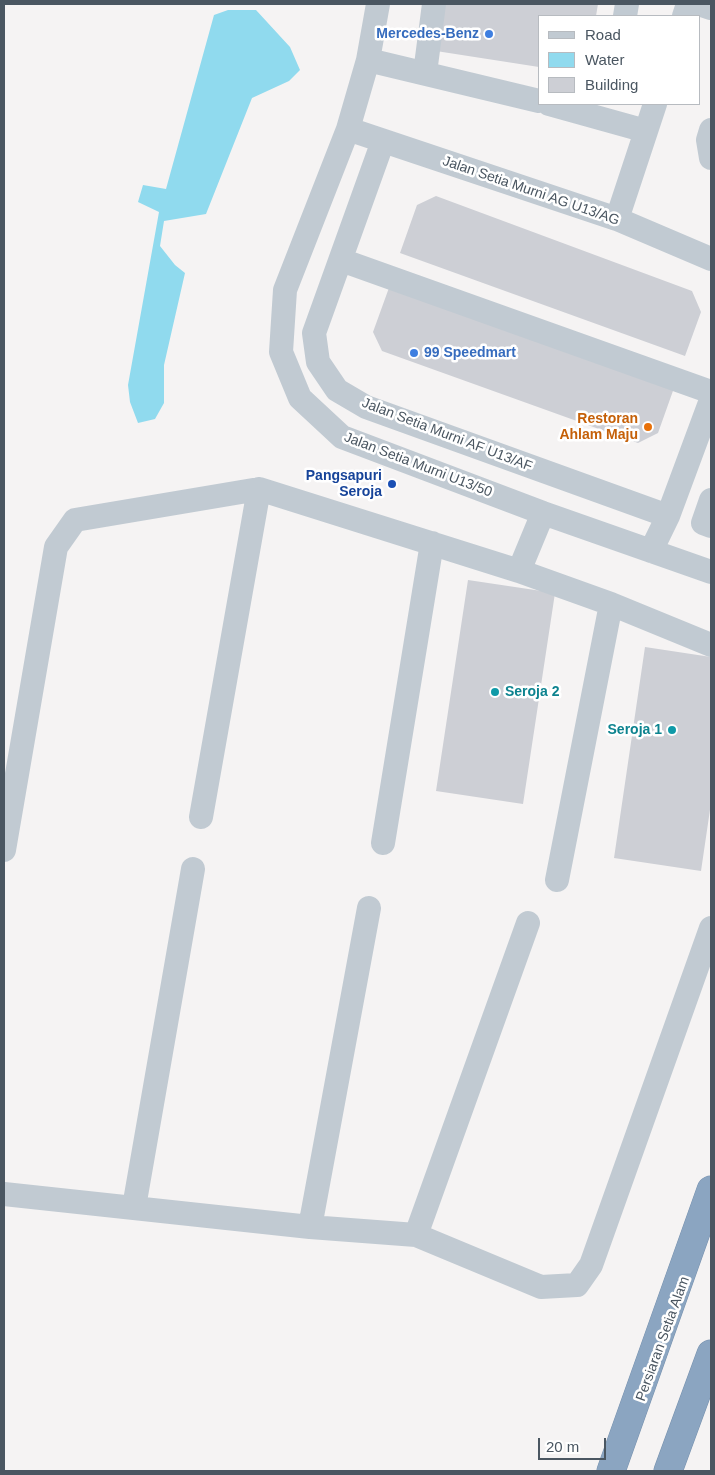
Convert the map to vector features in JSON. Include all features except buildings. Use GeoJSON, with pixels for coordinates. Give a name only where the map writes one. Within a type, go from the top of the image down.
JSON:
{"type":"FeatureCollection","features":[{"type":"Feature","properties":{"kind":"highway"},"geometry":{"type":"LineString","coordinates":[[611,1471],[711,1190]]}},
{"type":"Feature","properties":{"kind":"highway","name":"Persiaran Setia Alam"},"geometry":{"type":"LineString","coordinates":[[616,1471],[711,1207]]}},
{"type":"Feature","properties":{"kind":"highway"},"geometry":{"type":"LineString","coordinates":[[668,1471],[711,1354]]}},
{"type":"Feature","properties":{"kind":"street","name":"Jalan Setia Murni U13/50"},"geometry":{"type":"LineString","coordinates":[[378,4],[368,60],[348,129],[285,290],[281,352],[300,398],[342,437],[543,513],[711,572]]}},
{"type":"Feature","properties":{"kind":"street"},"geometry":{"type":"LineString","coordinates":[[424,72],[434,4]]}},
{"type":"Feature","properties":{"kind":"street"},"geometry":{"type":"LineString","coordinates":[[699,4],[711,8]]}},
{"type":"Feature","properties":{"kind":"street"},"geometry":{"type":"LineString","coordinates":[[368,60],[538,101]]}},
{"type":"Feature","properties":{"kind":"street"},"geometry":{"type":"LineString","coordinates":[[557,105],[605,111],[646,131]]}},
{"type":"Feature","properties":{"kind":"street"},"geometry":{"type":"LineString","coordinates":[[617,220],[655,105]]}},
{"type":"Feature","properties":{"kind":"street","name":"Jalan Setia Murni AG U13/AG"},"geometry":{"type":"LineString","coordinates":[[348,129],[617,220],[711,259]]}},
{"type":"Feature","properties":{"kind":"street"},"geometry":{"type":"LineString","coordinates":[[711,130],[708,140],[711,158]]}},
{"type":"Feature","properties":{"kind":"street","name":"Jalan Setia Murni AF U13/AF"},"geometry":{"type":"LineString","coordinates":[[383,141],[314,333],[318,362],[337,390],[366,407],[668,516]]}},
{"type":"Feature","properties":{"kind":"street"},"geometry":{"type":"LineString","coordinates":[[341,260],[711,392]]}},
{"type":"Feature","properties":{"kind":"street"},"geometry":{"type":"LineString","coordinates":[[651,551],[668,516],[711,400]]}},
{"type":"Feature","properties":{"kind":"street"},"geometry":{"type":"LineString","coordinates":[[201,817],[259,489]]}},
{"type":"Feature","properties":{"kind":"street"},"geometry":{"type":"LineString","coordinates":[[4,850],[56,547],[75,520],[259,489],[519,571],[611,604],[711,645]]}},
{"type":"Feature","properties":{"kind":"street"},"geometry":{"type":"LineString","coordinates":[[711,500],[703,523],[711,526]]}},
{"type":"Feature","properties":{"kind":"street"},"geometry":{"type":"LineString","coordinates":[[519,571],[543,513]]}},
{"type":"Feature","properties":{"kind":"street"},"geometry":{"type":"LineString","coordinates":[[382,843],[432,543]]}},
{"type":"Feature","properties":{"kind":"street"},"geometry":{"type":"LineString","coordinates":[[557,880],[611,604]]}},
{"type":"Feature","properties":{"kind":"street"},"geometry":{"type":"LineString","coordinates":[[134,1207],[193,870]]}},
{"type":"Feature","properties":{"kind":"street"},"geometry":{"type":"LineString","coordinates":[[310,1227],[369,908]]}},
{"type":"Feature","properties":{"kind":"street"},"geometry":{"type":"LineString","coordinates":[[416,1235],[528,922]]}},
{"type":"Feature","properties":{"kind":"street"},"geometry":{"type":"LineString","coordinates":[[4,1194],[310,1227],[416,1235],[541,1287],[577,1285],[592,1265],[711,928]]}},
{"type":"Feature","properties":{"kind":"water"},"geometry":{"type":"Polygon","coordinates":[[[228,10],[256,10],[290,47],[300,70],[289,81],[252,98],[206,214],[164,221],[160,246],[175,265],[185,273],[164,365],[164,403],[155,419],[138,423],[130,402],[128,385],[159,212],[138,202],[143,185],[166,189],[214,15],[228,10]]]}},
{"type":"Feature","properties":{"kind":"place","name":"Mercedes-Benz"},"geometry":{"type":"Point","coordinates":[489,34]}},
{"type":"Feature","properties":{"kind":"place","name":"99 Speedmart"},"geometry":{"type":"Point","coordinates":[414,353]}},
{"type":"Feature","properties":{"kind":"place","name":"Restoran Ahlam Maju"},"geometry":{"type":"Point","coordinates":[648,427]}},
{"type":"Feature","properties":{"kind":"place","name":"Pangsapuri Seroja"},"geometry":{"type":"Point","coordinates":[392,484]}},
{"type":"Feature","properties":{"kind":"place","name":"Seroja 2"},"geometry":{"type":"Point","coordinates":[495,692]}},
{"type":"Feature","properties":{"kind":"place","name":"Seroja 1"},"geometry":{"type":"Point","coordinates":[672,730]}}]}
